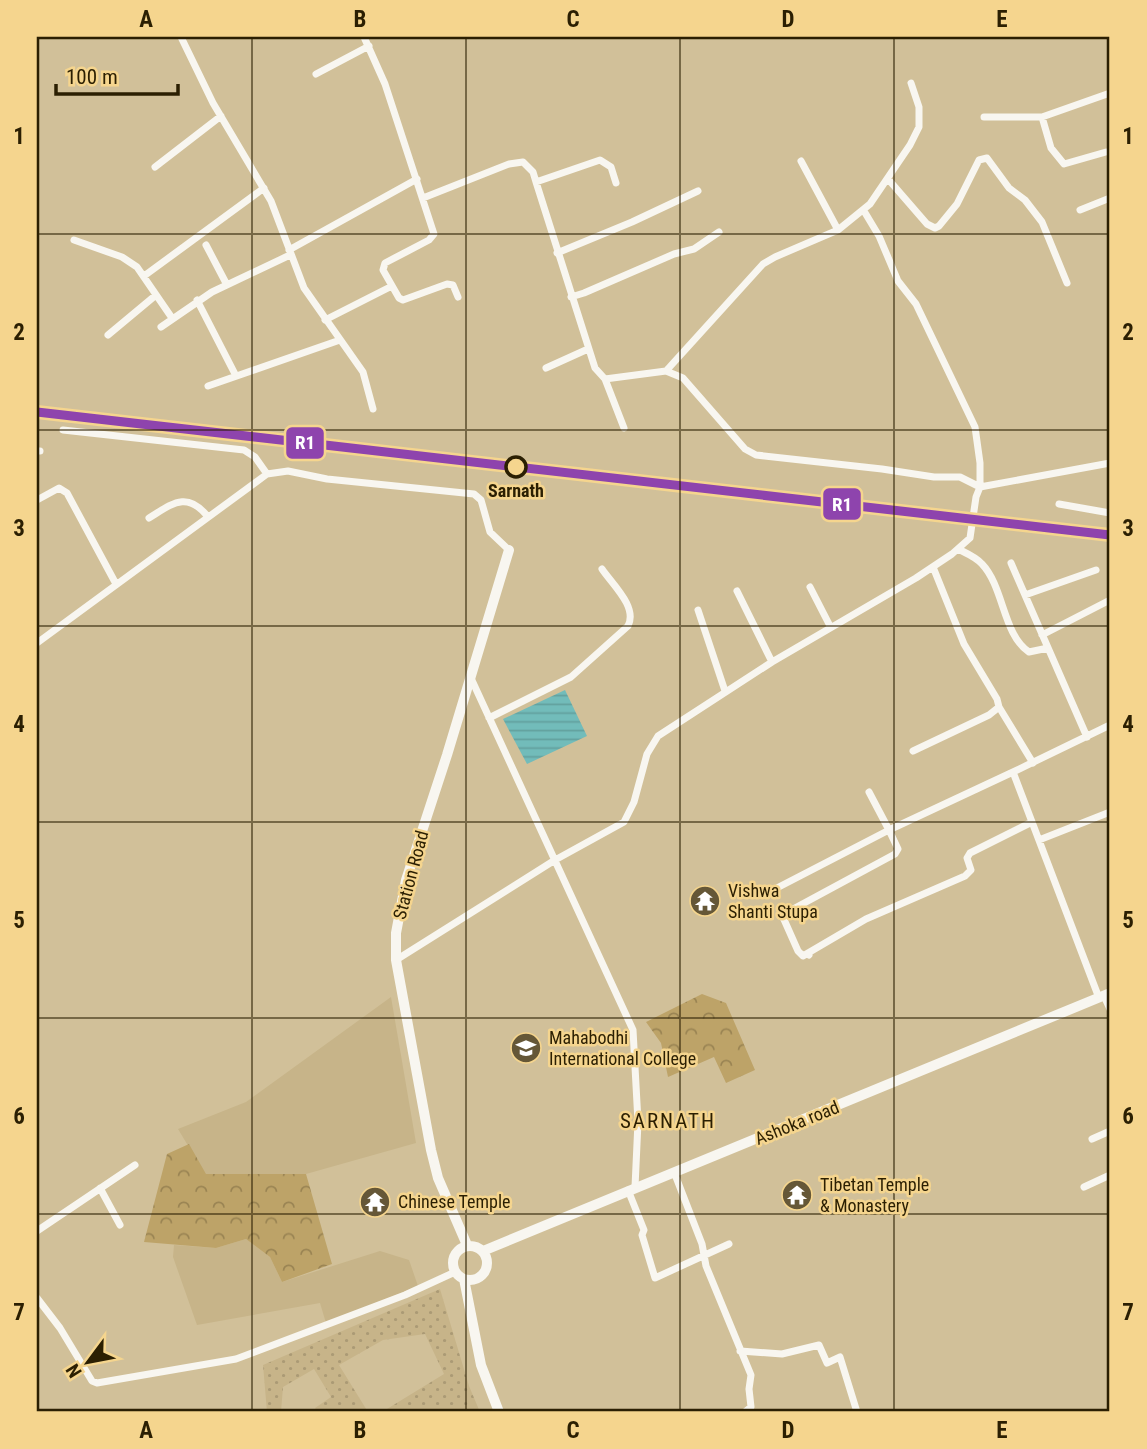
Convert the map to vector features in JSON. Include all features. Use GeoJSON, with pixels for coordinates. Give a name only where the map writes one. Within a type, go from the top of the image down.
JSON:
{"type":"FeatureCollection","features":[{"type":"Feature","properties":{"kind":"street"},"geometry":{"type":"LineString","coordinates":[[181,37],[221,116],[281,222],[304,288],[363,372],[373,409]]}},
{"type":"Feature","properties":{"kind":"street"},"geometry":{"type":"LineString","coordinates":[[364,37],[385,84],[435,234],[432,239],[383,264],[383,270],[404,300],[447,284],[453,285],[458,297]]}},
{"type":"Feature","properties":{"kind":"street"},"geometry":{"type":"LineString","coordinates":[[316,74],[369,46]]}},
{"type":"Feature","properties":{"kind":"street"},"geometry":{"type":"LineString","coordinates":[[666,371],[763,264],[782,253],[838,230],[864,211],[910,145],[920,121],[919,107],[911,83]]}},
{"type":"Feature","properties":{"kind":"street"},"geometry":{"type":"LineString","coordinates":[[984,117],[1042,117],[1110,93]]}},
{"type":"Feature","properties":{"kind":"street"},"geometry":{"type":"LineString","coordinates":[[155,167],[221,116]]}},
{"type":"Feature","properties":{"kind":"street"},"geometry":{"type":"LineString","coordinates":[[1042,117],[1051,148],[1064,164],[1106,152]]}},
{"type":"Feature","properties":{"kind":"street"},"geometry":{"type":"LineString","coordinates":[[888,179],[927,223],[935,228],[957,204],[979,160],[987,158],[1009,188],[1025,200],[1042,222],[1067,283]]}},
{"type":"Feature","properties":{"kind":"street"},"geometry":{"type":"LineString","coordinates":[[536,182],[600,160],[611,167],[616,183]]}},
{"type":"Feature","properties":{"kind":"street"},"geometry":{"type":"LineString","coordinates":[[801,161],[838,230]]}},
{"type":"Feature","properties":{"kind":"street"},"geometry":{"type":"LineString","coordinates":[[423,198],[517,162],[528,166],[536,182],[588,349],[595,368],[605,379],[624,428]]}},
{"type":"Feature","properties":{"kind":"street"},"geometry":{"type":"LineString","coordinates":[[160,327],[197,300],[290,253],[417,179]]}},
{"type":"Feature","properties":{"kind":"street"},"geometry":{"type":"LineString","coordinates":[[144,276],[264,188]]}},
{"type":"Feature","properties":{"kind":"street"},"geometry":{"type":"LineString","coordinates":[[557,253],[698,191]]}},
{"type":"Feature","properties":{"kind":"street"},"geometry":{"type":"LineString","coordinates":[[1080,210],[1110,198]]}},
{"type":"Feature","properties":{"kind":"street"},"geometry":{"type":"LineString","coordinates":[[396,960],[555,859],[624,822],[634,802],[651,745],[666,729],[830,626],[933,567],[970,538],[980,487],[975,427],[916,304],[898,281],[879,236],[864,211]]}},
{"type":"Feature","properties":{"kind":"street"},"geometry":{"type":"LineString","coordinates":[[571,297],[674,254],[694,249],[719,232]]}},
{"type":"Feature","properties":{"kind":"street"},"geometry":{"type":"LineString","coordinates":[[74,240],[122,257],[137,267],[172,318]]}},
{"type":"Feature","properties":{"kind":"street"},"geometry":{"type":"LineString","coordinates":[[206,245],[227,285]]}},
{"type":"Feature","properties":{"kind":"street"},"geometry":{"type":"LineString","coordinates":[[326,320],[392,286]]}},
{"type":"Feature","properties":{"kind":"street"},"geometry":{"type":"LineString","coordinates":[[108,335],[156,295]]}},
{"type":"Feature","properties":{"kind":"street"},"geometry":{"type":"LineString","coordinates":[[197,300],[236,376]]}},
{"type":"Feature","properties":{"kind":"street"},"geometry":{"type":"LineString","coordinates":[[208,386],[340,340]]}},
{"type":"Feature","properties":{"kind":"street"},"geometry":{"type":"LineString","coordinates":[[546,368],[588,349]]}},
{"type":"Feature","properties":{"kind":"street"},"geometry":{"type":"LineString","coordinates":[[605,379],[666,371],[675,373],[749,452],[934,478],[960,477],[980,487],[1110,463]]}},
{"type":"Feature","properties":{"kind":"street"},"geometry":{"type":"LineString","coordinates":[[63,430],[244,450],[255,457],[267,474]]}},
{"type":"Feature","properties":{"kind":"street"},"geometry":{"type":"LineString","coordinates":[[37,643],[267,474],[288,471],[327,479],[474,494],[481,500],[491,531],[509,550]]}},
{"type":"Feature","properties":{"kind":"street"},"geometry":{"type":"LineString","coordinates":[[37,500],[59,488],[67,493],[116,584]]}},
{"type":"Feature","properties":{"kind":"street"},"geometry":{"type":"LineString","coordinates":[[149,518],[184,501],[196,504],[208,517]]}},
{"type":"Feature","properties":{"kind":"street"},"geometry":{"type":"LineString","coordinates":[[1059,504],[1110,513]]}},
{"type":"Feature","properties":{"kind":"street"},"geometry":{"type":"LineString","coordinates":[[958,549],[982,564],[992,579],[1022,648],[1029,652],[1048,648]]}},
{"type":"Feature","properties":{"kind":"street","name":"Station Road"},"geometry":{"type":"LineString","coordinates":[[467,1245],[438,1178],[431,1150],[396,960],[396,933],[406,880],[509,550]]}},
{"type":"Feature","properties":{"kind":"street"},"geometry":{"type":"LineString","coordinates":[[1011,563],[1087,737]]}},
{"type":"Feature","properties":{"kind":"street"},"geometry":{"type":"LineString","coordinates":[[933,567],[964,644],[1033,763]]}},
{"type":"Feature","properties":{"kind":"street"},"geometry":{"type":"LineString","coordinates":[[489,718],[577,673],[628,626],[632,617],[630,609],[602,569]]}},
{"type":"Feature","properties":{"kind":"street"},"geometry":{"type":"LineString","coordinates":[[1025,594],[1096,569]]}},
{"type":"Feature","properties":{"kind":"street"},"geometry":{"type":"LineString","coordinates":[[810,587],[830,626]]}},
{"type":"Feature","properties":{"kind":"street"},"geometry":{"type":"LineString","coordinates":[[737,591],[772,662]]}},
{"type":"Feature","properties":{"kind":"street"},"geometry":{"type":"LineString","coordinates":[[1042,635],[1110,600]]}},
{"type":"Feature","properties":{"kind":"street"},"geometry":{"type":"LineString","coordinates":[[698,610],[725,691]]}},
{"type":"Feature","properties":{"kind":"street"},"geometry":{"type":"LineString","coordinates":[[470,676],[633,1030],[638,1122],[632,1189],[655,1278],[729,1244]]}},
{"type":"Feature","properties":{"kind":"street"},"geometry":{"type":"LineString","coordinates":[[913,751],[989,715],[999,707]]}},
{"type":"Feature","properties":{"kind":"street"},"geometry":{"type":"LineString","coordinates":[[773,890],[889,830],[1110,725]]}},
{"type":"Feature","properties":{"kind":"street"},"geometry":{"type":"LineString","coordinates":[[1013,772],[1110,1009]]}},
{"type":"Feature","properties":{"kind":"street"},"geometry":{"type":"LineString","coordinates":[[869,792],[898,849],[895,854],[782,915],[797,951],[803,956],[866,919],[965,876],[971,870],[967,858],[970,853],[1032,822]]}},
{"type":"Feature","properties":{"kind":"street"},"geometry":{"type":"LineString","coordinates":[[1040,840],[1110,812]]}},
{"type":"Feature","properties":{"kind":"street","name":"Ashoka road"},"geometry":{"type":"LineString","coordinates":[[482,1251],[1104,996]]}},
{"type":"Feature","properties":{"kind":"street"},"geometry":{"type":"LineString","coordinates":[[1092,1139],[1110,1131]]}},
{"type":"Feature","properties":{"kind":"street"},"geometry":{"type":"LineString","coordinates":[[37,1231],[135,1165]]}},
{"type":"Feature","properties":{"kind":"street"},"geometry":{"type":"LineString","coordinates":[[674,1172],[702,1244],[703,1255],[751,1375],[748,1389],[751,1407],[745,1412]]}},
{"type":"Feature","properties":{"kind":"street"},"geometry":{"type":"LineString","coordinates":[[1084,1187],[1110,1175]]}},
{"type":"Feature","properties":{"kind":"street"},"geometry":{"type":"LineString","coordinates":[[100,1188],[120,1226]]}},
{"type":"Feature","properties":{"kind":"street"},"geometry":{"type":"LineString","coordinates":[[37,1298],[60,1328],[92,1381],[97,1383],[236,1359],[460,1275],[475,1279],[484,1272],[487,1261],[478,1247],[461,1247],[454,1256],[453,1267],[460,1275],[478,1356],[499,1412]]}},
{"type":"Feature","properties":{"kind":"street"},"geometry":{"type":"LineString","coordinates":[[740,1352],[782,1354],[818,1345],[827,1363],[839,1357],[857,1412]]}},
{"type":"Feature","properties":{"kind":"shaded area"},"geometry":{"type":"Polygon","coordinates":[[[391,997],[416,1143],[306,1174],[205,1174],[178,1129],[246,1102],[391,997]]]}},
{"type":"Feature","properties":{"kind":"shaded area"},"geometry":{"type":"Polygon","coordinates":[[[246,1239],[270,1257],[282,1282],[380,1251],[409,1260],[418,1286],[326,1323],[320,1303],[197,1325],[173,1257],[174,1245],[216,1248],[246,1239]]]}},
{"type":"Feature","properties":{"kind":"shaded area"},"geometry":{"type":"Polygon","coordinates":[[[440,1289],[469,1386],[480,1412],[382,1412],[444,1374],[425,1334],[383,1340],[339,1365],[368,1412],[318,1412],[315,1408],[331,1397],[314,1369],[283,1387],[281,1412],[267,1412],[263,1365],[440,1289]]]}},
{"type":"Feature","properties":{"kind":"green space"},"geometry":{"type":"Polygon","coordinates":[[[702,994],[726,1003],[755,1070],[726,1083],[714,1057],[668,1077],[661,1043],[646,1022],[702,994]]]}},
{"type":"Feature","properties":{"kind":"green space"},"geometry":{"type":"Polygon","coordinates":[[[189,1144],[206,1174],[306,1174],[332,1264],[282,1282],[270,1257],[246,1239],[216,1248],[144,1242],[167,1154],[189,1144]]]}},
{"type":"Feature","properties":{"kind":"water"},"geometry":{"type":"Polygon","coordinates":[[[565,690],[587,736],[527,764],[503,719],[565,690]]]}},
{"type":"Feature","properties":{"kind":"transit line","name":"R1"},"geometry":{"type":"LineString","coordinates":[[37,412],[1110,535]]}},
{"type":"Feature","properties":{"kind":"place","name":"Sarnath"},"geometry":{"type":"Point","coordinates":[516,467]}},
{"type":"Feature","properties":{"kind":"place","name":"Vishwa Shanti Stupa"},"geometry":{"type":"Point","coordinates":[705,901]}},
{"type":"Feature","properties":{"kind":"place","name":"Mahabodhi International College"},"geometry":{"type":"Point","coordinates":[526,1048]}},
{"type":"Feature","properties":{"kind":"place","name":"Tibetan Temple & Monastery"},"geometry":{"type":"Point","coordinates":[797,1195]}},
{"type":"Feature","properties":{"kind":"place","name":"Chinese Temple"},"geometry":{"type":"Point","coordinates":[375,1202]}},
{"type":"Feature","properties":{"kind":"district","name":"SARNATH"},"geometry":{"type":"Point","coordinates":[668,1121]}}]}
